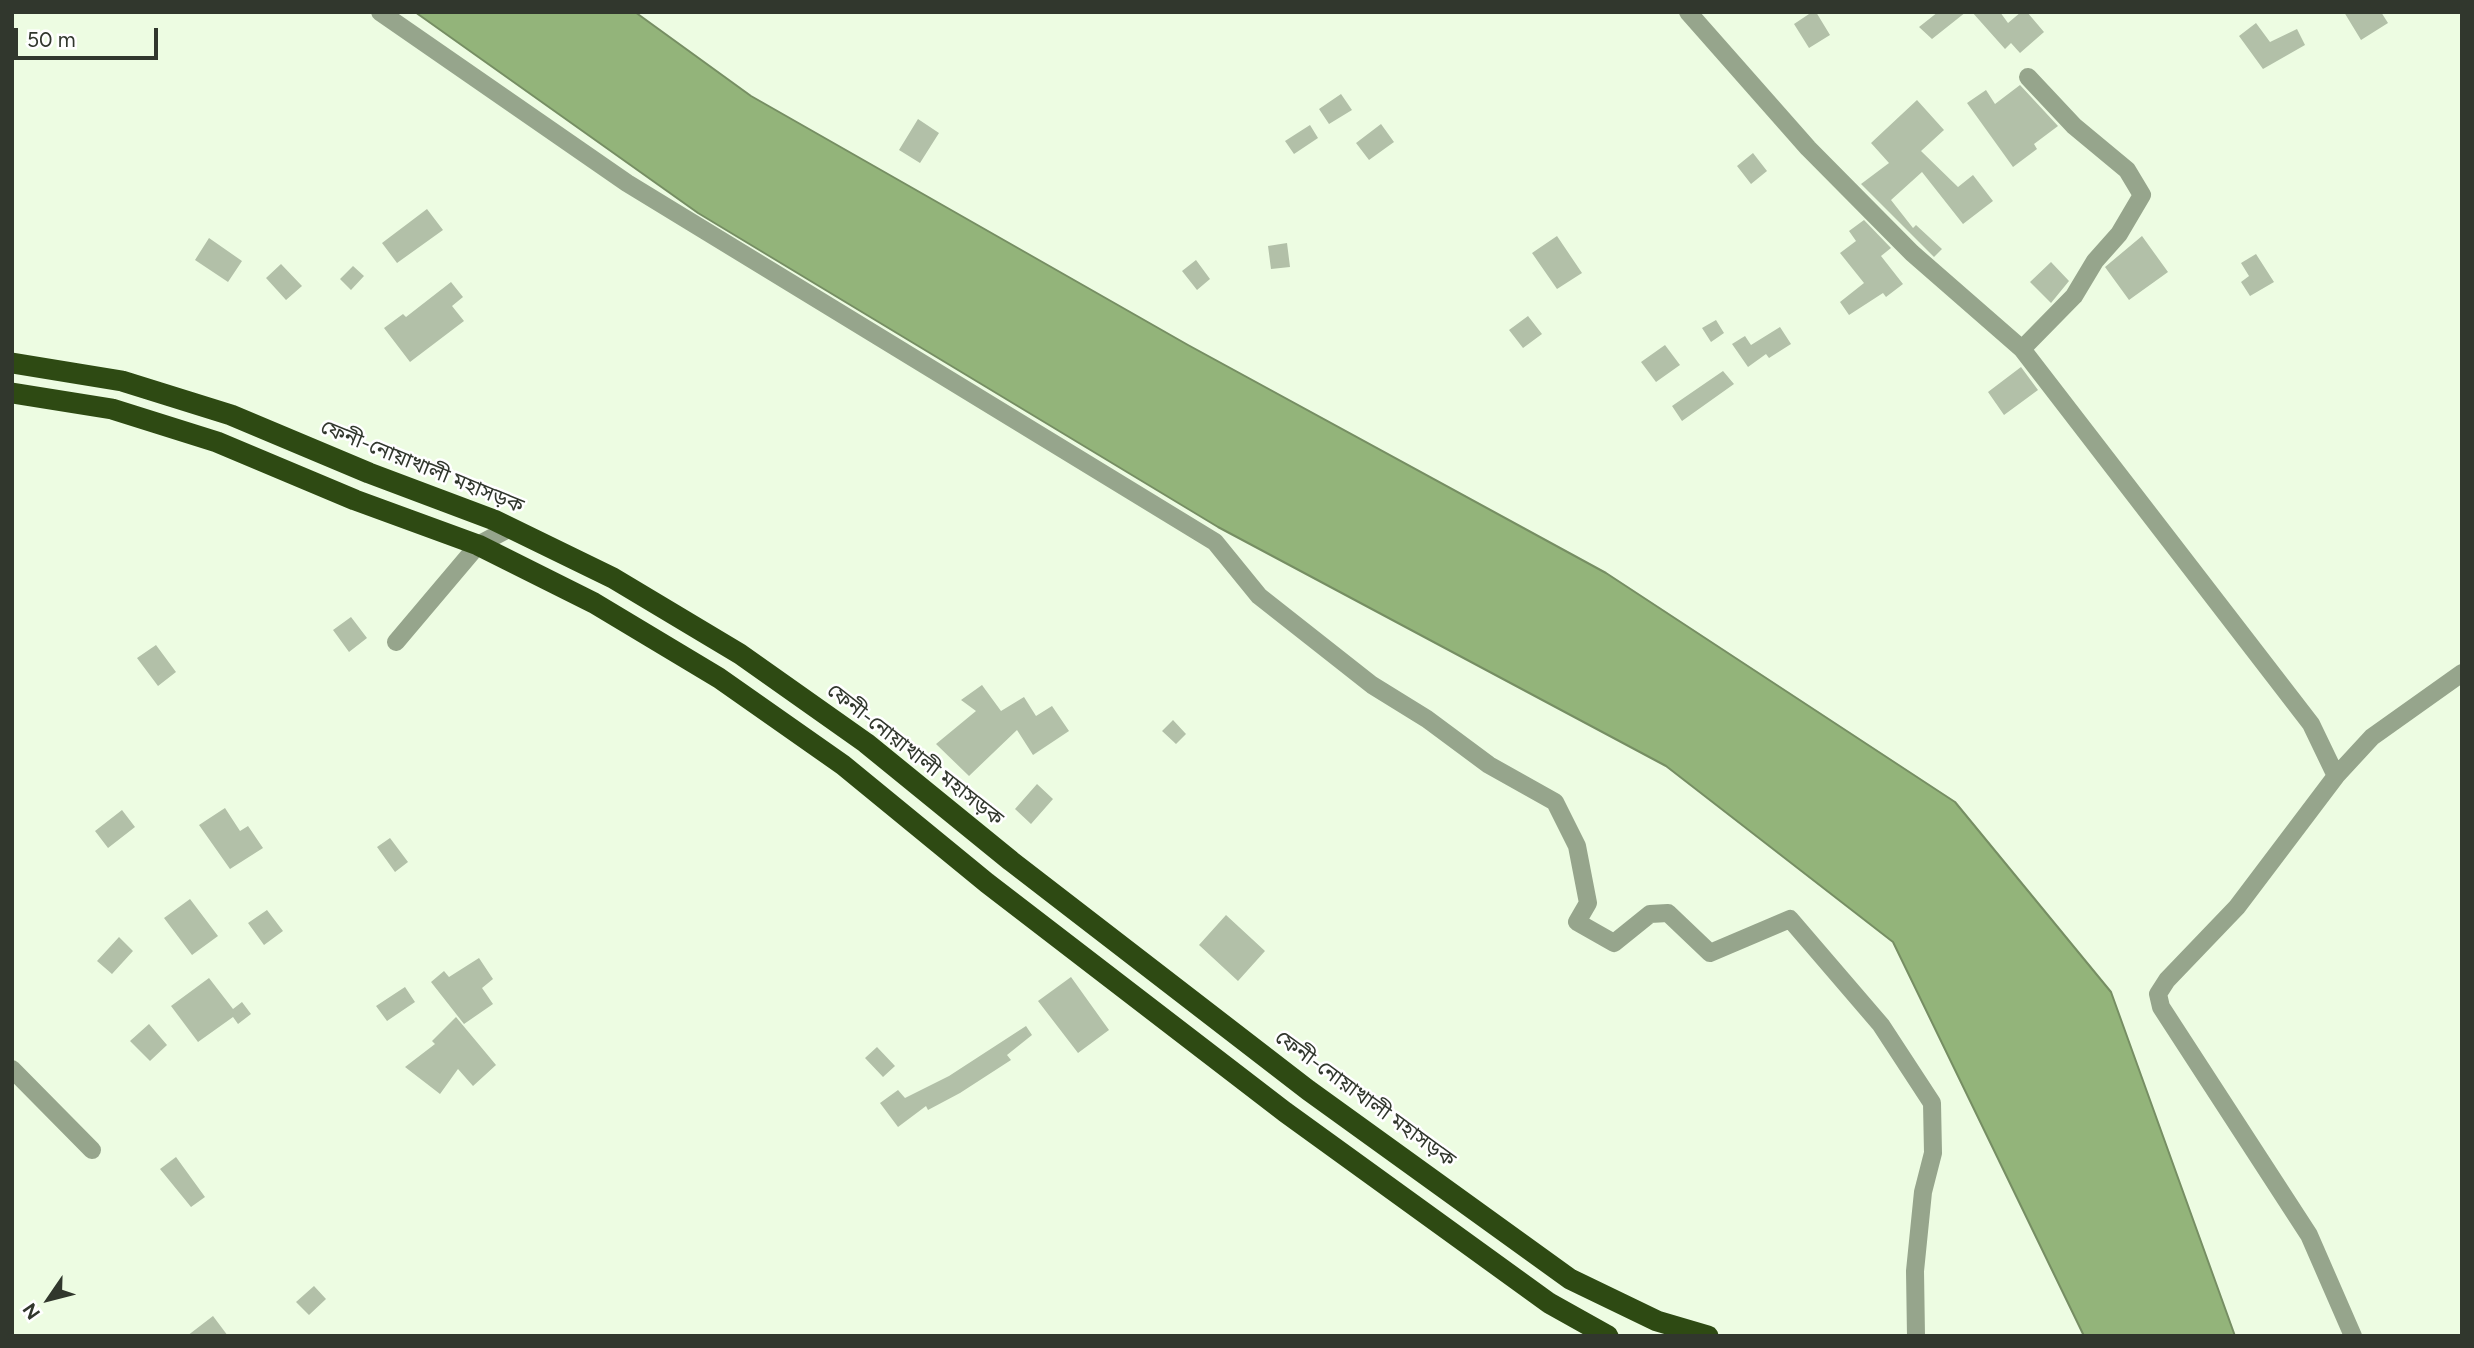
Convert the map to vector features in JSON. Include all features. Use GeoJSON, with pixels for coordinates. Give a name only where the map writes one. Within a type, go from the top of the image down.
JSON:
{"type":"FeatureCollection","features":[{"type":"Feature","properties":{"kind":"highway","name":"ফেনী-নোয়াখালী মহাসড়ক"},"geometry":{"type":"LineString","coordinates":[[12,363],[122,381],[231,415],[510,527],[613,578],[740,654],[866,743],[1011,862],[1308,1090],[1570,1279],[1657,1321],[1708,1336]]}},
{"type":"Feature","properties":{"kind":"highway"},"geometry":{"type":"LineString","coordinates":[[12,393],[113,409],[217,442],[355,500],[478,545],[594,603],[719,678],[843,765],[987,883],[1285,1112],[1549,1303],[1608,1336]]}},
{"type":"Feature","properties":{"kind":"street"},"geometry":{"type":"LineString","coordinates":[[380,12],[628,183],[1215,542],[1259,596],[1372,685],[1427,719],[1489,765],[1555,802],[1577,846],[1588,903],[1577,922],[1614,943],[1650,914],[1668,913],[1710,953],[1790,919],[1881,1025],[1932,1103],[1933,1153],[1923,1192],[1915,1271],[1916,1336]]}},
{"type":"Feature","properties":{"kind":"street"},"geometry":{"type":"LineString","coordinates":[[1688,12],[1808,148],[1912,253],[2022,349],[2311,724],[2336,776]]}},
{"type":"Feature","properties":{"kind":"street"},"geometry":{"type":"LineString","coordinates":[[2022,349],[2074,296],[2095,261],[2119,234],[2142,195],[2127,170],[2074,126],[2028,77]]}},
{"type":"Feature","properties":{"kind":"street"},"geometry":{"type":"LineString","coordinates":[[396,642],[478,545],[510,527]]}},
{"type":"Feature","properties":{"kind":"street"},"geometry":{"type":"LineString","coordinates":[[2353,1336],[2309,1235],[2161,1007],[2158,994],[2167,980],[2237,907],[2336,776],[2372,737],[2462,673]]}},
{"type":"Feature","properties":{"kind":"street"},"geometry":{"type":"LineString","coordinates":[[12,1069],[92,1150]]}},
{"type":"Feature","properties":{"kind":"shaded area"},"geometry":{"type":"Polygon","coordinates":[[[415,12],[635,12],[751,96],[1188,345],[1606,573],[1955,802],[2111,992],[2235,1336],[2084,1336],[1893,942],[1666,766],[1218,527],[698,213],[415,12]]]}},
{"type":"Feature","properties":{"kind":"building"},"geometry":{"type":"Polygon","coordinates":[[[1816,12],[1830,35],[1809,48],[1794,24],[1816,12]]]}},
{"type":"Feature","properties":{"kind":"building"},"geometry":{"type":"Polygon","coordinates":[[[1938,12],[1966,12],[1932,39],[1919,27],[1938,12]]]}},
{"type":"Feature","properties":{"kind":"building"},"geometry":{"type":"Polygon","coordinates":[[[1972,12],[2000,12],[2008,23],[2021,12],[2027,12],[2044,32],[2020,53],[2011,43],[2005,49],[1972,12]]]}},
{"type":"Feature","properties":{"kind":"building"},"geometry":{"type":"Polygon","coordinates":[[[2344,12],[2381,12],[2388,23],[2361,40],[2344,12]]]}},
{"type":"Feature","properties":{"kind":"building"},"geometry":{"type":"Polygon","coordinates":[[[2256,23],[2270,42],[2297,29],[2305,45],[2263,69],[2239,36],[2256,23]]]}},
{"type":"Feature","properties":{"kind":"building"},"geometry":{"type":"Polygon","coordinates":[[[2020,85],[2058,126],[2034,144],[2037,149],[2013,167],[1967,103],[1986,90],[1995,104],[2020,85]]]}},
{"type":"Feature","properties":{"kind":"building"},"geometry":{"type":"Polygon","coordinates":[[[1341,94],[1352,110],[1329,124],[1319,109],[1341,94]]]}},
{"type":"Feature","properties":{"kind":"building"},"geometry":{"type":"Polygon","coordinates":[[[1917,100],[1944,130],[1921,151],[1958,187],[1973,175],[1993,201],[1963,224],[1922,172],[1891,200],[1913,228],[1916,225],[1942,249],[1934,257],[1861,184],[1889,163],[1871,143],[1917,100]]]}},
{"type":"Feature","properties":{"kind":"building"},"geometry":{"type":"Polygon","coordinates":[[[918,119],[939,133],[920,163],[899,150],[918,119]]]}},
{"type":"Feature","properties":{"kind":"building"},"geometry":{"type":"Polygon","coordinates":[[[1381,124],[1394,142],[1369,160],[1356,143],[1381,124]]]}},
{"type":"Feature","properties":{"kind":"building"},"geometry":{"type":"Polygon","coordinates":[[[1310,125],[1318,138],[1294,154],[1285,141],[1310,125]]]}},
{"type":"Feature","properties":{"kind":"building"},"geometry":{"type":"Polygon","coordinates":[[[1753,153],[1767,171],[1751,184],[1737,166],[1753,153]]]}},
{"type":"Feature","properties":{"kind":"building"},"geometry":{"type":"Polygon","coordinates":[[[427,209],[443,230],[397,263],[382,243],[427,209]]]}},
{"type":"Feature","properties":{"kind":"building"},"geometry":{"type":"Polygon","coordinates":[[[1864,220],[1891,248],[1881,256],[1903,284],[1886,297],[1883,293],[1849,315],[1840,302],[1864,283],[1840,253],[1856,241],[1849,231],[1864,220]]]}},
{"type":"Feature","properties":{"kind":"building"},"geometry":{"type":"Polygon","coordinates":[[[1557,236],[1582,273],[1557,289],[1532,253],[1557,236]]]}},
{"type":"Feature","properties":{"kind":"building"},"geometry":{"type":"Polygon","coordinates":[[[2142,236],[2168,272],[2129,300],[2105,267],[2142,236]]]}},
{"type":"Feature","properties":{"kind":"building"},"geometry":{"type":"Polygon","coordinates":[[[209,238],[242,261],[228,282],[195,260],[209,238]]]}},
{"type":"Feature","properties":{"kind":"building"},"geometry":{"type":"Polygon","coordinates":[[[1287,243],[1290,267],[1271,269],[1268,246],[1287,243]]]}},
{"type":"Feature","properties":{"kind":"building"},"geometry":{"type":"Polygon","coordinates":[[[2256,254],[2274,282],[2250,296],[2241,282],[2249,276],[2241,263],[2256,254]]]}},
{"type":"Feature","properties":{"kind":"building"},"geometry":{"type":"Polygon","coordinates":[[[1196,260],[1210,279],[1197,290],[1182,271],[1196,260]]]}},
{"type":"Feature","properties":{"kind":"building"},"geometry":{"type":"Polygon","coordinates":[[[2051,262],[2069,281],[2051,303],[2030,282],[2051,262]]]}},
{"type":"Feature","properties":{"kind":"building"},"geometry":{"type":"Polygon","coordinates":[[[281,264],[302,286],[286,300],[266,278],[281,264]]]}},
{"type":"Feature","properties":{"kind":"building"},"geometry":{"type":"Polygon","coordinates":[[[353,266],[364,276],[351,290],[340,279],[353,266]]]}},
{"type":"Feature","properties":{"kind":"building"},"geometry":{"type":"Polygon","coordinates":[[[451,282],[463,297],[452,306],[464,321],[410,362],[384,328],[403,314],[406,317],[451,282]]]}},
{"type":"Feature","properties":{"kind":"building"},"geometry":{"type":"Polygon","coordinates":[[[1528,316],[1542,334],[1523,348],[1509,330],[1528,316]]]}},
{"type":"Feature","properties":{"kind":"building"},"geometry":{"type":"Polygon","coordinates":[[[1716,320],[1724,333],[1711,342],[1702,328],[1716,320]]]}},
{"type":"Feature","properties":{"kind":"building"},"geometry":{"type":"Polygon","coordinates":[[[1780,327],[1791,344],[1769,358],[1766,354],[1748,367],[1732,344],[1745,336],[1751,345],[1780,327]]]}},
{"type":"Feature","properties":{"kind":"building"},"geometry":{"type":"Polygon","coordinates":[[[1665,345],[1680,365],[1656,382],[1641,362],[1665,345]]]}},
{"type":"Feature","properties":{"kind":"building"},"geometry":{"type":"Polygon","coordinates":[[[2021,367],[2038,390],[2004,415],[1988,392],[2021,367]]]}},
{"type":"Feature","properties":{"kind":"building"},"geometry":{"type":"Polygon","coordinates":[[[1723,371],[1734,384],[1682,421],[1672,406],[1723,371]]]}},
{"type":"Feature","properties":{"kind":"building"},"geometry":{"type":"Polygon","coordinates":[[[351,617],[367,638],[349,652],[333,630],[351,617]]]}},
{"type":"Feature","properties":{"kind":"building"},"geometry":{"type":"Polygon","coordinates":[[[156,645],[176,672],[158,686],[137,658],[156,645]]]}},
{"type":"Feature","properties":{"kind":"building"},"geometry":{"type":"Polygon","coordinates":[[[982,685],[1001,711],[1024,697],[1036,716],[1052,706],[1069,731],[1033,755],[1017,730],[969,776],[936,744],[976,711],[961,700],[982,685]]]}},
{"type":"Feature","properties":{"kind":"building"},"geometry":{"type":"Polygon","coordinates":[[[1173,720],[1186,734],[1176,744],[1162,731],[1173,720]]]}},
{"type":"Feature","properties":{"kind":"building"},"geometry":{"type":"Polygon","coordinates":[[[1037,784],[1053,799],[1031,824],[1015,809],[1037,784]]]}},
{"type":"Feature","properties":{"kind":"building"},"geometry":{"type":"Polygon","coordinates":[[[225,808],[240,831],[248,826],[263,848],[230,869],[199,825],[225,808]]]}},
{"type":"Feature","properties":{"kind":"building"},"geometry":{"type":"Polygon","coordinates":[[[122,810],[135,827],[108,848],[95,831],[122,810]]]}},
{"type":"Feature","properties":{"kind":"building"},"geometry":{"type":"Polygon","coordinates":[[[390,838],[408,862],[395,872],[377,847],[390,838]]]}},
{"type":"Feature","properties":{"kind":"building"},"geometry":{"type":"Polygon","coordinates":[[[190,899],[218,936],[192,955],[164,918],[190,899]]]}},
{"type":"Feature","properties":{"kind":"building"},"geometry":{"type":"Polygon","coordinates":[[[267,910],[283,931],[264,945],[248,923],[267,910]]]}},
{"type":"Feature","properties":{"kind":"building"},"geometry":{"type":"Polygon","coordinates":[[[1226,915],[1265,951],[1238,981],[1199,945],[1226,915]]]}},
{"type":"Feature","properties":{"kind":"building"},"geometry":{"type":"Polygon","coordinates":[[[119,937],[133,951],[112,974],[97,961],[119,937]]]}},
{"type":"Feature","properties":{"kind":"building"},"geometry":{"type":"Polygon","coordinates":[[[479,958],[493,979],[482,988],[493,1004],[464,1024],[431,982],[444,971],[449,977],[479,958]]]}},
{"type":"Feature","properties":{"kind":"building"},"geometry":{"type":"Polygon","coordinates":[[[1071,977],[1109,1030],[1078,1053],[1038,1001],[1071,977]]]}},
{"type":"Feature","properties":{"kind":"building"},"geometry":{"type":"Polygon","coordinates":[[[209,978],[233,1009],[242,1002],[251,1014],[238,1024],[233,1017],[198,1042],[171,1006],[209,978]]]}},
{"type":"Feature","properties":{"kind":"building"},"geometry":{"type":"Polygon","coordinates":[[[405,987],[415,1002],[387,1021],[376,1006],[405,987]]]}},
{"type":"Feature","properties":{"kind":"building"},"geometry":{"type":"Polygon","coordinates":[[[456,1017],[496,1065],[473,1086],[458,1069],[440,1094],[405,1067],[435,1044],[432,1041],[456,1017]]]}},
{"type":"Feature","properties":{"kind":"building"},"geometry":{"type":"Polygon","coordinates":[[[149,1024],[167,1045],[150,1061],[130,1041],[149,1024]]]}},
{"type":"Feature","properties":{"kind":"building"},"geometry":{"type":"Polygon","coordinates":[[[1026,1026],[1032,1035],[1007,1055],[1011,1060],[960,1093],[928,1110],[926,1106],[898,1127],[880,1103],[898,1090],[905,1098],[949,1076],[1026,1026]]]}},
{"type":"Feature","properties":{"kind":"building"},"geometry":{"type":"Polygon","coordinates":[[[877,1047],[895,1066],[883,1077],[865,1058],[877,1047]]]}},
{"type":"Feature","properties":{"kind":"building"},"geometry":{"type":"Polygon","coordinates":[[[176,1157],[205,1197],[191,1207],[160,1169],[176,1157]]]}},
{"type":"Feature","properties":{"kind":"building"},"geometry":{"type":"Polygon","coordinates":[[[314,1286],[326,1299],[309,1315],[296,1302],[314,1286]]]}},
{"type":"Feature","properties":{"kind":"building"},"geometry":{"type":"Polygon","coordinates":[[[213,1316],[228,1336],[187,1336],[213,1316]]]}}]}
